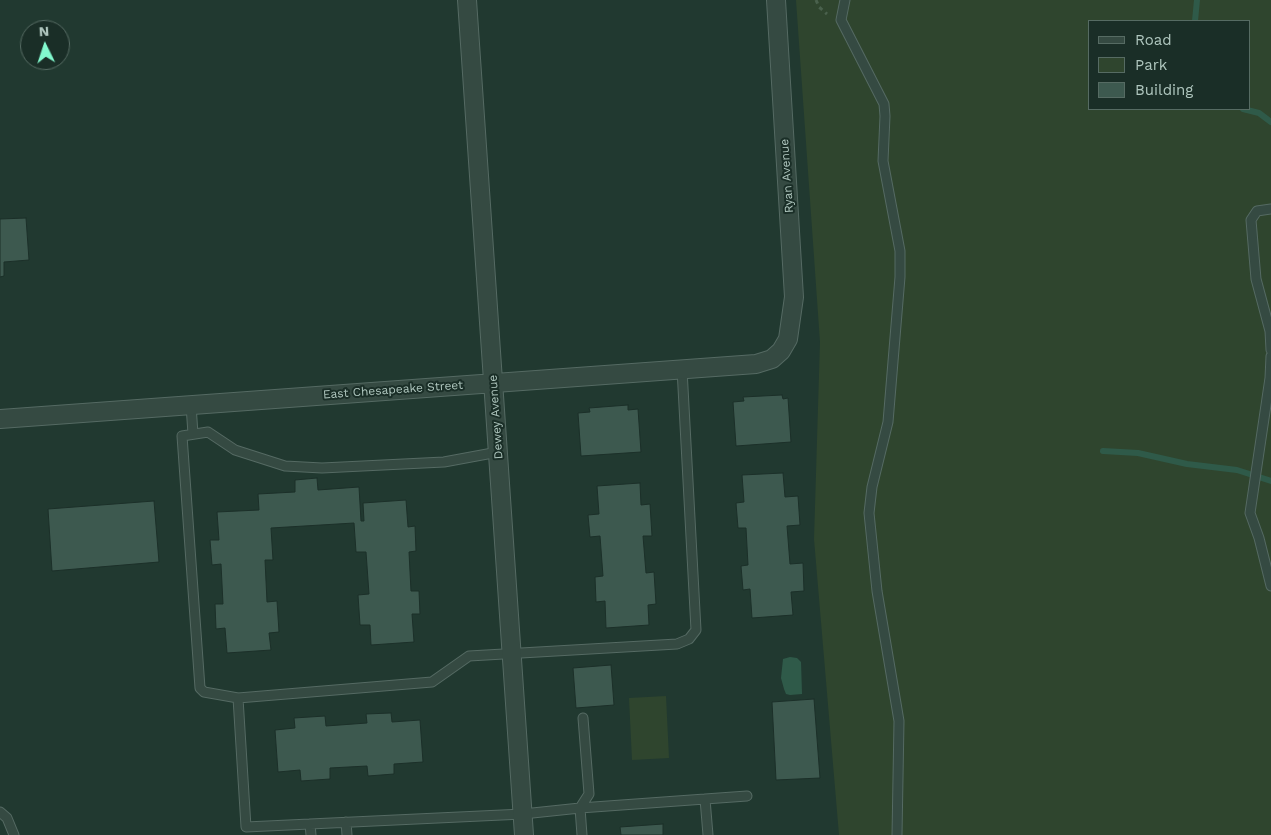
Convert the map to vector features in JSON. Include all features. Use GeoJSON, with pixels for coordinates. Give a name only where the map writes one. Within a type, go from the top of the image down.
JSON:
{"type":"FeatureCollection","features":[{"type":"Feature","properties":{"kind":"street","name":"Dewey Avenue"},"geometry":{"type":"LineString","coordinates":[[467,0],[524,835]]}},
{"type":"Feature","properties":{"kind":"street","name":"Ryan Avenue"},"geometry":{"type":"LineString","coordinates":[[776,0],[794,298],[788,339],[781,350]]}},
{"type":"Feature","properties":{"kind":"street","name":"East Chesapeake Street"},"geometry":{"type":"LineString","coordinates":[[0,419],[756,364],[772,360],[781,350]]}},
{"type":"Feature","properties":{"kind":"lane"},"geometry":{"type":"LineString","coordinates":[[846,0],[841,20],[884,104],[883,161],[900,251],[900,277],[888,422],[872,487],[869,513],[877,591],[899,721],[897,835]]}},
{"type":"Feature","properties":{"kind":"lane"},"geometry":{"type":"LineString","coordinates":[[1271,209],[1257,211],[1251,220],[1256,279],[1270,330],[1271,350]]}},
{"type":"Feature","properties":{"kind":"lane"},"geometry":{"type":"LineString","coordinates":[[1271,356],[1250,513],[1259,538],[1271,586]]}},
{"type":"Feature","properties":{"kind":"lane"},"geometry":{"type":"LineString","coordinates":[[498,452],[444,462],[322,468],[285,466],[235,450],[208,432],[182,436],[200,688],[204,692],[238,698],[432,682],[469,656],[677,644],[689,639],[696,630],[682,369]]}},
{"type":"Feature","properties":{"kind":"lane"},"geometry":{"type":"LineString","coordinates":[[191,405],[193,434]]}},
{"type":"Feature","properties":{"kind":"lane"},"geometry":{"type":"LineString","coordinates":[[238,698],[246,827],[522,814],[746,796]]}},
{"type":"Feature","properties":{"kind":"lane"},"geometry":{"type":"LineString","coordinates":[[582,835],[580,808],[589,794],[583,718]]}},
{"type":"Feature","properties":{"kind":"lane"},"geometry":{"type":"LineString","coordinates":[[705,799],[708,835]]}},
{"type":"Feature","properties":{"kind":"lane"},"geometry":{"type":"LineString","coordinates":[[0,812],[7,818],[14,835]]}},
{"type":"Feature","properties":{"kind":"lane"},"geometry":{"type":"LineString","coordinates":[[346,822],[347,835]]}},
{"type":"Feature","properties":{"kind":"lane"},"geometry":{"type":"LineString","coordinates":[[310,824],[311,835]]}},
{"type":"Feature","properties":{"kind":"green space"},"geometry":{"type":"Polygon","coordinates":[[[796,0],[1271,0],[1271,835],[839,835],[814,539],[820,342],[796,0]]]}},
{"type":"Feature","properties":{"kind":"green space"},"geometry":{"type":"Polygon","coordinates":[[[666,696],[669,758],[632,760],[629,698],[666,696]]]}},
{"type":"Feature","properties":{"kind":"shaded area"},"geometry":{"type":"Polygon","coordinates":[[[797,658],[801,662],[802,694],[786,694],[784,689],[781,678],[783,659],[797,658]]]}},
{"type":"Feature","properties":{"kind":"building"},"geometry":{"type":"Polygon","coordinates":[[[26,218],[29,260],[4,262],[4,276],[0,277],[0,219],[26,218]]]}},
{"type":"Feature","properties":{"kind":"building"},"geometry":{"type":"Polygon","coordinates":[[[782,395],[783,399],[788,398],[791,442],[736,446],[733,402],[744,401],[743,397],[782,395]]]}},
{"type":"Feature","properties":{"kind":"building"},"geometry":{"type":"Polygon","coordinates":[[[628,405],[628,410],[638,409],[641,452],[581,456],[578,413],[590,412],[589,408],[628,405]]]}},
{"type":"Feature","properties":{"kind":"building"},"geometry":{"type":"Polygon","coordinates":[[[783,473],[785,497],[798,496],[800,525],[787,526],[790,564],[803,563],[804,591],[791,592],[793,615],[752,618],[750,589],[743,590],[741,566],[748,565],[746,528],[738,528],[736,503],[744,502],[742,475],[783,473]]]}},
{"type":"Feature","properties":{"kind":"building"},"geometry":{"type":"Polygon","coordinates":[[[317,478],[318,490],[359,487],[361,521],[364,521],[363,503],[406,500],[408,527],[415,526],[416,551],[409,552],[411,591],[419,591],[420,614],[412,614],[414,642],[371,645],[370,625],[360,625],[358,595],[369,594],[366,552],[356,552],[354,523],[271,528],[273,560],[265,560],[267,602],[277,601],[279,632],[269,633],[271,650],[227,653],[225,628],[216,629],[215,604],[223,604],[221,564],[212,565],[210,540],[219,540],[217,512],[259,510],[258,494],[295,492],[295,480],[317,478]]]}},
{"type":"Feature","properties":{"kind":"building"},"geometry":{"type":"Polygon","coordinates":[[[640,483],[641,505],[650,504],[652,536],[643,536],[646,573],[654,572],[656,604],[648,605],[649,625],[606,628],[605,601],[596,602],[595,577],[603,576],[600,536],[590,537],[588,515],[599,514],[597,486],[640,483]]]}},
{"type":"Feature","properties":{"kind":"building"},"geometry":{"type":"Polygon","coordinates":[[[154,501],[159,562],[52,571],[48,509],[154,501]]]}},
{"type":"Feature","properties":{"kind":"building"},"geometry":{"type":"Polygon","coordinates":[[[611,665],[614,705],[576,708],[573,668],[611,665]]]}},
{"type":"Feature","properties":{"kind":"building"},"geometry":{"type":"Polygon","coordinates":[[[814,699],[820,778],[776,780],[772,702],[814,699]]]}},
{"type":"Feature","properties":{"kind":"building"},"geometry":{"type":"Polygon","coordinates":[[[391,713],[392,722],[420,720],[423,762],[394,764],[394,774],[368,776],[367,766],[330,768],[330,779],[301,781],[300,770],[278,772],[275,730],[295,728],[294,718],[325,716],[326,726],[367,723],[366,714],[391,713]]]}},
{"type":"Feature","properties":{"kind":"building"},"geometry":{"type":"Polygon","coordinates":[[[663,824],[663,835],[621,835],[620,827],[663,824]]]}},
{"type":"Feature","properties":{"kind":"waterway"},"geometry":{"type":"LineString","coordinates":[[1195,20],[1197,0]]}},
{"type":"Feature","properties":{"kind":"waterway"},"geometry":{"type":"LineString","coordinates":[[1247,110],[1259,113],[1271,122]]}},
{"type":"Feature","properties":{"kind":"waterway"},"geometry":{"type":"LineString","coordinates":[[1103,451],[1138,453],[1187,464],[1237,470],[1271,481]]}}]}
